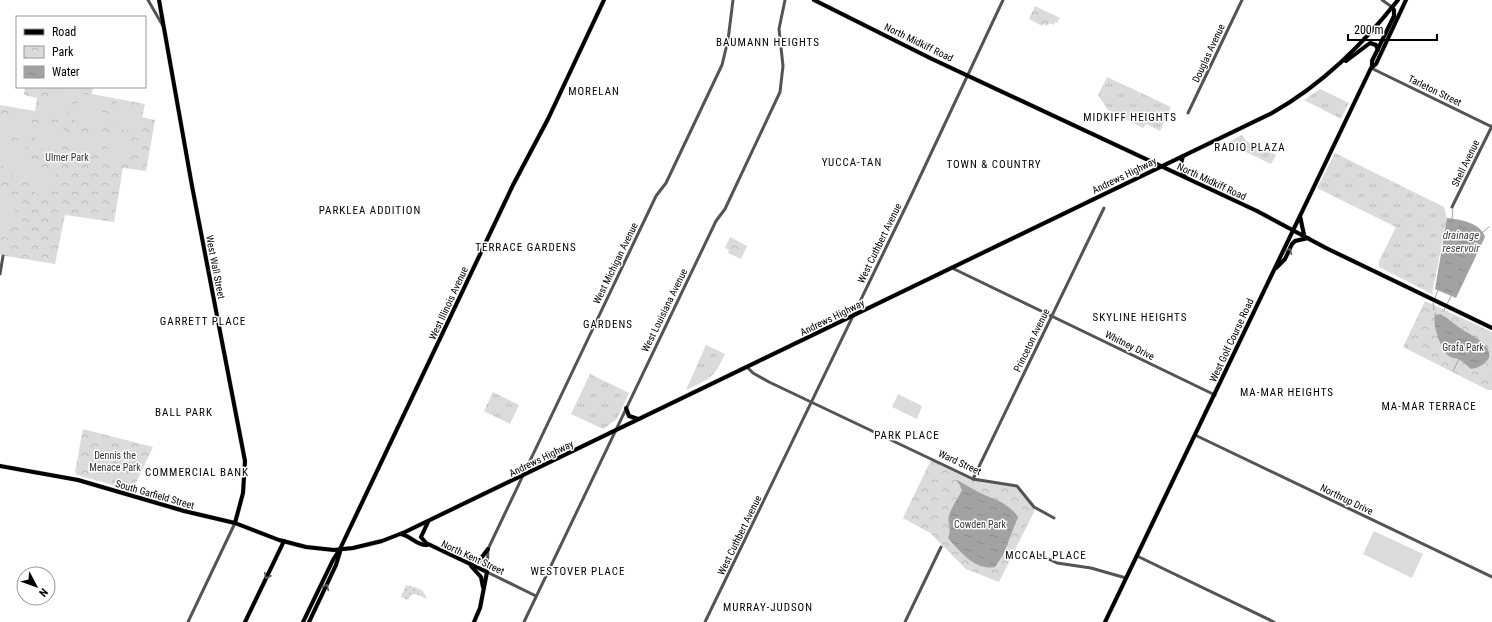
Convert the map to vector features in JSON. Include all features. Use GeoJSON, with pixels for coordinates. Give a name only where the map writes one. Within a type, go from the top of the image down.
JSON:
{"type":"FeatureCollection","features":[{"type":"Feature","properties":{"kind":"main road","name":"West Wall Street"},"geometry":{"type":"LineString","coordinates":[[159,0],[192,186],[245,461],[243,493],[235,522]]}},
{"type":"Feature","properties":{"kind":"main road","name":"West Illinois Avenue"},"geometry":{"type":"LineString","coordinates":[[303,622],[333,560],[340,549],[513,185],[548,119],[604,0]]}},
{"type":"Feature","properties":{"kind":"main road","name":"North Midkiff Road"},"geometry":{"type":"LineString","coordinates":[[814,0],[967,74],[1185,176],[1293,229],[1326,248],[1492,328]]}},
{"type":"Feature","properties":{"kind":"main road","name":"Andrews Highway"},"geometry":{"type":"LineString","coordinates":[[235,522],[284,541],[315,548],[340,549],[369,545],[401,534],[1278,109],[1305,92],[1339,65],[1372,32],[1398,0]]}},
{"type":"Feature","properties":{"kind":"main road","name":"West Golf Course Road"},"geometry":{"type":"LineString","coordinates":[[1105,622],[1215,395],[1300,214],[1372,67],[1376,64],[1406,0]]}},
{"type":"Feature","properties":{"kind":"main road","name":"West Golf Course Road"},"geometry":{"type":"LineString","coordinates":[[1372,67],[1372,61],[1394,16],[1394,10],[1392,7]]}},
{"type":"Feature","properties":{"kind":"main road"},"geometry":{"type":"LineString","coordinates":[[1339,65],[1354,57],[1367,45],[1375,44],[1378,50]]}},
{"type":"Feature","properties":{"kind":"main road"},"geometry":{"type":"LineString","coordinates":[[1183,156],[1180,167],[1185,176]]}},
{"type":"Feature","properties":{"kind":"main road"},"geometry":{"type":"LineString","coordinates":[[1273,271],[1285,259],[1295,241],[1306,236],[1300,222],[1300,214]]}},
{"type":"Feature","properties":{"kind":"main road"},"geometry":{"type":"LineString","coordinates":[[626,408],[629,416],[638,419]]}},
{"type":"Feature","properties":{"kind":"main road","name":"South Garfield Street"},"geometry":{"type":"LineString","coordinates":[[0,466],[78,480],[184,511],[235,522]]}},
{"type":"Feature","properties":{"kind":"main road","name":"North Kent Street"},"geometry":{"type":"LineString","coordinates":[[428,521],[421,537],[423,541],[428,545],[487,572]]}},
{"type":"Feature","properties":{"kind":"main road"},"geometry":{"type":"LineString","coordinates":[[401,534],[408,536],[422,546],[428,545]]}},
{"type":"Feature","properties":{"kind":"main road"},"geometry":{"type":"LineString","coordinates":[[245,622],[284,541]]}},
{"type":"Feature","properties":{"kind":"main road","name":"West Illinois Avenue"},"geometry":{"type":"LineString","coordinates":[[309,622],[336,565],[340,549]]}},
{"type":"Feature","properties":{"kind":"main road"},"geometry":{"type":"LineString","coordinates":[[466,562],[476,562],[488,549]]}},
{"type":"Feature","properties":{"kind":"main road"},"geometry":{"type":"LineString","coordinates":[[466,562],[481,577],[484,590]]}},
{"type":"Feature","properties":{"kind":"main road","name":"West Michigan Avenue"},"geometry":{"type":"LineString","coordinates":[[474,622],[480,608],[487,572]]}},
{"type":"Feature","properties":{"kind":"street"},"geometry":{"type":"LineString","coordinates":[[148,0],[164,28]]}},
{"type":"Feature","properties":{"kind":"street","name":"West Michigan Avenue"},"geometry":{"type":"LineString","coordinates":[[487,572],[488,549],[656,196],[666,183],[722,65],[728,40],[732,0]]}},
{"type":"Feature","properties":{"kind":"street","name":"West Louisiana Avenue"},"geometry":{"type":"LineString","coordinates":[[524,622],[716,221],[725,209],[777,100],[783,74],[779,29],[785,0]]}},
{"type":"Feature","properties":{"kind":"street","name":"West Cuthbert Avenue"},"geometry":{"type":"LineString","coordinates":[[705,622],[812,402],[1003,0]]}},
{"type":"Feature","properties":{"kind":"street","name":"Douglas Avenue"},"geometry":{"type":"LineString","coordinates":[[1188,113],[1242,0]]}},
{"type":"Feature","properties":{"kind":"street"},"geometry":{"type":"LineString","coordinates":[[1382,0],[1392,7]]}},
{"type":"Feature","properties":{"kind":"street","name":"Tarleton Street"},"geometry":{"type":"LineString","coordinates":[[1372,67],[1492,126]]}},
{"type":"Feature","properties":{"kind":"street","name":"Shell Avenue"},"geometry":{"type":"LineString","coordinates":[[1452,207],[1492,126]]}},
{"type":"Feature","properties":{"kind":"street","name":"Princeton Avenue"},"geometry":{"type":"LineString","coordinates":[[973,479],[1104,208]]}},
{"type":"Feature","properties":{"kind":"street"},"geometry":{"type":"LineString","coordinates":[[0,274],[3,256]]}},
{"type":"Feature","properties":{"kind":"street","name":"Whitney Drive"},"geometry":{"type":"LineString","coordinates":[[952,268],[1215,395]]}},
{"type":"Feature","properties":{"kind":"street","name":"Ward Street"},"geometry":{"type":"LineString","coordinates":[[747,367],[758,376],[898,441],[973,479],[1017,486],[1034,506],[1054,518]]}},
{"type":"Feature","properties":{"kind":"street","name":"Northrup Drive"},"geometry":{"type":"LineString","coordinates":[[1195,435],[1492,577]]}},
{"type":"Feature","properties":{"kind":"street","name":"West Wall Street"},"geometry":{"type":"LineString","coordinates":[[188,622],[235,522]]}},
{"type":"Feature","properties":{"kind":"street"},"geometry":{"type":"LineString","coordinates":[[904,622],[941,547]]}},
{"type":"Feature","properties":{"kind":"street"},"geometry":{"type":"LineString","coordinates":[[1038,554],[1057,563],[1091,568],[1126,578]]}},
{"type":"Feature","properties":{"kind":"street"},"geometry":{"type":"LineString","coordinates":[[1137,556],[1274,622]]}},
{"type":"Feature","properties":{"kind":"street","name":"North Kent Street"},"geometry":{"type":"LineString","coordinates":[[487,572],[536,596]]}},
{"type":"Feature","properties":{"kind":"green space"},"geometry":{"type":"Polygon","coordinates":[[[1035,6],[1060,18],[1057,23],[1055,22],[1054,25],[1049,23],[1047,26],[1044,24],[1042,26],[1029,19],[1035,6]]]}},
{"type":"Feature","properties":{"kind":"green space"},"geometry":{"type":"Polygon","coordinates":[[[1107,77],[1171,107],[1160,131],[1146,124],[1143,128],[1108,110],[1098,95],[1107,77]]]}},
{"type":"Feature","properties":{"kind":"green space","name":"Ulmer Park"},"geometry":{"type":"Polygon","coordinates":[[[25,88],[93,88],[92,94],[145,104],[142,117],[155,120],[146,171],[123,168],[114,222],[65,215],[55,264],[0,255],[0,105],[35,111],[37,98],[24,95],[25,88]]]}},
{"type":"Feature","properties":{"kind":"green space"},"geometry":{"type":"Polygon","coordinates":[[[1320,89],[1349,103],[1341,119],[1304,100],[1320,89]]]}},
{"type":"Feature","properties":{"kind":"green space"},"geometry":{"type":"Polygon","coordinates":[[[58,90],[69,91],[67,119],[64,120],[37,113],[43,99],[58,90]]]}},
{"type":"Feature","properties":{"kind":"green space"},"geometry":{"type":"Polygon","coordinates":[[[80,92],[91,97],[99,104],[103,113],[104,125],[75,122],[74,119],[80,92]]]}},
{"type":"Feature","properties":{"kind":"green space"},"geometry":{"type":"Polygon","coordinates":[[[118,100],[129,104],[139,115],[141,131],[112,129],[111,127],[118,100]]]}},
{"type":"Feature","properties":{"kind":"green space"},"geometry":{"type":"Polygon","coordinates":[[[22,110],[33,111],[30,139],[27,140],[0,134],[1,129],[7,119],[22,110]]]}},
{"type":"Feature","properties":{"kind":"green space"},"geometry":{"type":"Polygon","coordinates":[[[35,124],[62,127],[64,130],[58,157],[47,153],[39,146],[35,136],[35,124]]]}},
{"type":"Feature","properties":{"kind":"green space"},"geometry":{"type":"Polygon","coordinates":[[[74,129],[102,136],[97,147],[90,155],[80,159],[68,159],[71,131],[74,129]]]}},
{"type":"Feature","properties":{"kind":"green space"},"geometry":{"type":"Polygon","coordinates":[[[112,135],[139,143],[135,154],[127,161],[118,165],[106,165],[109,138],[112,135]]]}},
{"type":"Feature","properties":{"kind":"green space"},"geometry":{"type":"Polygon","coordinates":[[[1242,135],[1246,141],[1276,155],[1271,164],[1227,143],[1242,135]]]}},
{"type":"Feature","properties":{"kind":"green space"},"geometry":{"type":"Polygon","coordinates":[[[0,145],[26,147],[28,150],[26,165],[55,168],[56,171],[50,199],[39,195],[34,191],[26,178],[25,166],[22,177],[15,176],[6,171],[1,162],[0,145]]]}},
{"type":"Feature","properties":{"kind":"green space"},"geometry":{"type":"Polygon","coordinates":[[[1335,153],[1444,207],[1447,218],[1432,294],[1379,267],[1379,261],[1396,227],[1317,188],[1335,153]]]}},
{"type":"Feature","properties":{"kind":"green space"},"geometry":{"type":"Polygon","coordinates":[[[0,200],[17,201],[8,238],[0,236],[0,200]]]}},
{"type":"Feature","properties":{"kind":"green space"},"geometry":{"type":"Polygon","coordinates":[[[730,237],[747,246],[741,259],[728,253],[729,250],[725,248],[730,237]]]}},
{"type":"Feature","properties":{"kind":"green space","name":"Grafa Park"},"geometry":{"type":"Polygon","coordinates":[[[1425,301],[1492,332],[1492,390],[1488,390],[1403,347],[1425,301]]]}},
{"type":"Feature","properties":{"kind":"green space"},"geometry":{"type":"Polygon","coordinates":[[[706,345],[725,354],[714,374],[701,383],[686,390],[706,345]]]}},
{"type":"Feature","properties":{"kind":"green space"},"geometry":{"type":"Polygon","coordinates":[[[590,374],[629,393],[617,419],[603,429],[571,414],[590,374]]]}},
{"type":"Feature","properties":{"kind":"green space"},"geometry":{"type":"Polygon","coordinates":[[[493,392],[519,405],[510,424],[484,411],[493,392]]]}},
{"type":"Feature","properties":{"kind":"green space"},"geometry":{"type":"Polygon","coordinates":[[[898,394],[922,406],[917,419],[892,407],[898,394]]]}},
{"type":"Feature","properties":{"kind":"green space","name":"Dennis the Menace Park"},"geometry":{"type":"Polygon","coordinates":[[[83,429],[153,447],[133,489],[131,490],[77,475],[75,472],[83,429]]]}},
{"type":"Feature","properties":{"kind":"green space","name":"Cowden Park"},"geometry":{"type":"Polygon","coordinates":[[[932,458],[969,477],[1017,486],[1036,508],[999,582],[966,569],[930,533],[903,518],[932,458]]]}},
{"type":"Feature","properties":{"kind":"green space"},"geometry":{"type":"Polygon","coordinates":[[[1374,531],[1423,554],[1412,578],[1363,554],[1374,531]]]}},
{"type":"Feature","properties":{"kind":"green space"},"geometry":{"type":"Polygon","coordinates":[[[406,585],[416,587],[424,592],[427,599],[416,594],[411,595],[408,600],[401,597],[406,585]]]}},
{"type":"Feature","properties":{"kind":"water","name":"drainage reservoir"},"geometry":{"type":"Polygon","coordinates":[[[1447,218],[1457,219],[1474,225],[1483,232],[1485,237],[1456,298],[1435,289],[1447,218]]]}},
{"type":"Feature","properties":{"kind":"water"},"geometry":{"type":"Polygon","coordinates":[[[1440,314],[1480,341],[1487,349],[1489,358],[1479,367],[1471,369],[1462,361],[1450,357],[1440,343],[1436,330],[1434,319],[1435,315],[1440,314]]]}},
{"type":"Feature","properties":{"kind":"water"},"geometry":{"type":"Polygon","coordinates":[[[957,480],[1010,508],[1018,517],[1003,555],[995,567],[981,566],[975,563],[963,554],[948,538],[950,531],[950,513],[962,490],[957,480]]]}},
{"type":"Feature","properties":{"kind":"waterway"},"geometry":{"type":"LineString","coordinates":[[1452,219],[1453,209]]}},
{"type":"Feature","properties":{"kind":"waterway"},"geometry":{"type":"LineString","coordinates":[[1483,232],[1489,227]]}},
{"type":"Feature","properties":{"kind":"waterway"},"geometry":{"type":"LineString","coordinates":[[1435,298],[1438,290]]}},
{"type":"Feature","properties":{"kind":"waterway"},"geometry":{"type":"LineString","coordinates":[[1447,304],[1451,296]]}},
{"type":"Feature","properties":{"kind":"waterway"},"geometry":{"type":"LineString","coordinates":[[1433,303],[1434,310]]}},
{"type":"Feature","properties":{"kind":"waterway"},"geometry":{"type":"LineString","coordinates":[[1453,371],[1459,359]]}},
{"type":"Feature","properties":{"kind":"district","name":"BAUMANN HEIGHTS"},"geometry":{"type":"Point","coordinates":[768,42]}},
{"type":"Feature","properties":{"kind":"district","name":"MORELAN"},"geometry":{"type":"Point","coordinates":[594,91]}},
{"type":"Feature","properties":{"kind":"district","name":"MIDKIFF HEIGHTS"},"geometry":{"type":"Point","coordinates":[1130,117]}},
{"type":"Feature","properties":{"kind":"district","name":"RADIO PLAZA"},"geometry":{"type":"Point","coordinates":[1250,147]}},
{"type":"Feature","properties":{"kind":"district","name":"YUCCA-TAN"},"geometry":{"type":"Point","coordinates":[852,162]}},
{"type":"Feature","properties":{"kind":"district","name":"TOWN & COUNTRY"},"geometry":{"type":"Point","coordinates":[994,164]}},
{"type":"Feature","properties":{"kind":"district","name":"PARKLEA ADDITION"},"geometry":{"type":"Point","coordinates":[370,210]}},
{"type":"Feature","properties":{"kind":"district","name":"TERRACE GARDENS"},"geometry":{"type":"Point","coordinates":[526,247]}},
{"type":"Feature","properties":{"kind":"district","name":"SKYLINE HEIGHTS"},"geometry":{"type":"Point","coordinates":[1140,317]}},
{"type":"Feature","properties":{"kind":"district","name":"GARRETT PLACE"},"geometry":{"type":"Point","coordinates":[203,321]}},
{"type":"Feature","properties":{"kind":"district","name":"GARDENS"},"geometry":{"type":"Point","coordinates":[608,324]}},
{"type":"Feature","properties":{"kind":"district","name":"MA-MAR HEIGHTS"},"geometry":{"type":"Point","coordinates":[1287,392]}},
{"type":"Feature","properties":{"kind":"district","name":"MA-MAR TERRACE"},"geometry":{"type":"Point","coordinates":[1429,406]}},
{"type":"Feature","properties":{"kind":"district","name":"BALL PARK"},"geometry":{"type":"Point","coordinates":[184,412]}},
{"type":"Feature","properties":{"kind":"district","name":"PARK PLACE"},"geometry":{"type":"Point","coordinates":[907,435]}},
{"type":"Feature","properties":{"kind":"district","name":"COMMERCIAL BANK"},"geometry":{"type":"Point","coordinates":[197,472]}},
{"type":"Feature","properties":{"kind":"district","name":"MCCALL PLACE"},"geometry":{"type":"Point","coordinates":[1046,555]}},
{"type":"Feature","properties":{"kind":"district","name":"WESTOVER PLACE"},"geometry":{"type":"Point","coordinates":[578,571]}},
{"type":"Feature","properties":{"kind":"district","name":"MURRAY-JUDSON"},"geometry":{"type":"Point","coordinates":[768,607]}}]}
